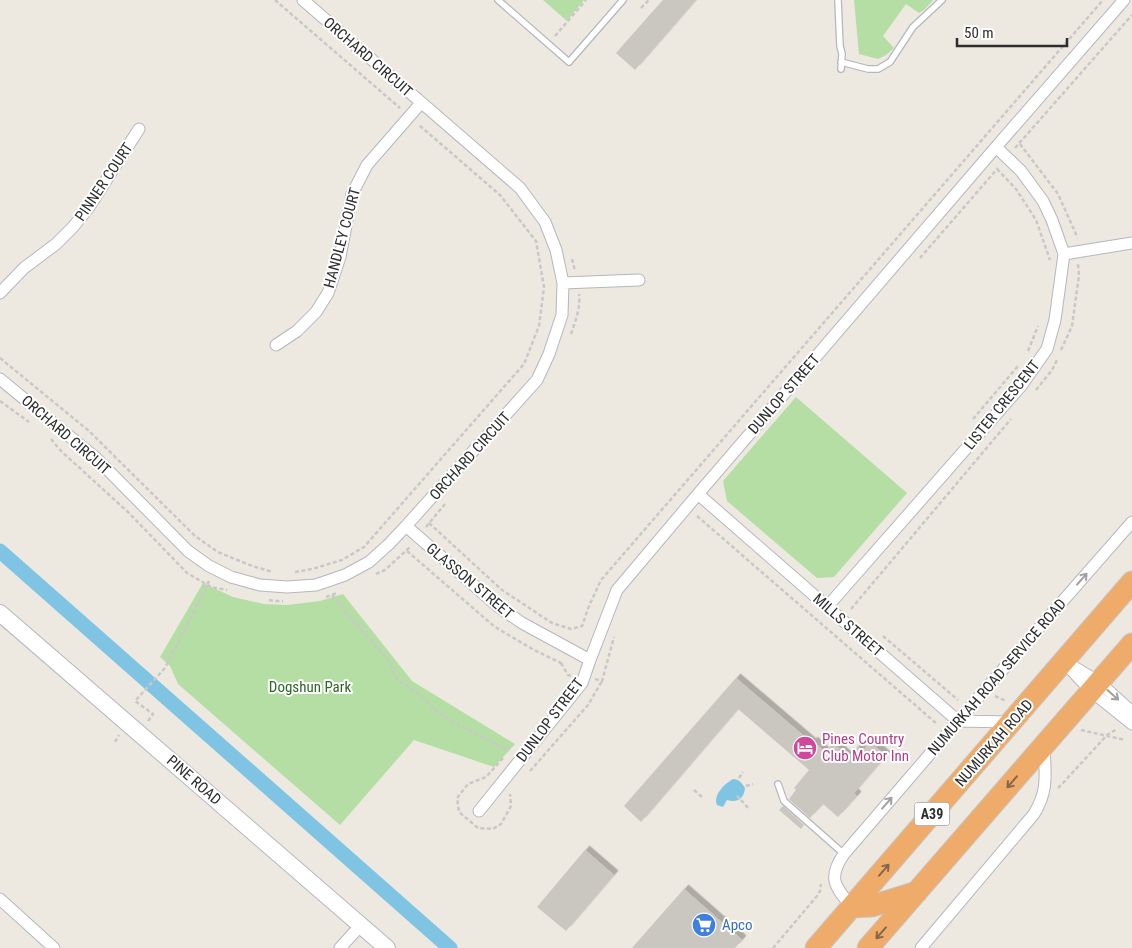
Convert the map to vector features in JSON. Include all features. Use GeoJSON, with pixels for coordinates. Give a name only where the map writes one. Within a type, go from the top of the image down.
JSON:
{"type":"FeatureCollection","features":[{"type":"Feature","properties":{"kind":"highway","name":"NUMURKAH ROAD"},"geometry":{"type":"LineString","coordinates":[[816,948],[1132,582]]}},
{"type":"Feature","properties":{"kind":"highway","name":"A39"},"geometry":{"type":"LineString","coordinates":[[868,948],[1131,646]]}},
{"type":"Feature","properties":{"kind":"highway"},"geometry":{"type":"LineString","coordinates":[[852,906],[872,906],[917,892]]}},
{"type":"Feature","properties":{"kind":"street","name":"ORCHARD CIRCUIT"},"geometry":{"type":"LineString","coordinates":[[0,379],[96,458],[188,551],[209,566],[231,577],[260,585],[287,587],[316,585],[346,575],[369,562],[406,526],[537,380],[549,354],[562,315],[563,283],[556,250],[544,222],[520,188],[302,0]]}},
{"type":"Feature","properties":{"kind":"street","name":"DUNLOP STREET"},"geometry":{"type":"LineString","coordinates":[[479,811],[582,682],[617,590],[1124,0]]}},
{"type":"Feature","properties":{"kind":"street","name":"HANDLEY COURT"},"geometry":{"type":"LineString","coordinates":[[276,345],[298,330],[316,312],[328,293],[340,257],[352,194],[367,164],[421,103]]}},
{"type":"Feature","properties":{"kind":"street","name":"PINNER COURT"},"geometry":{"type":"LineString","coordinates":[[0,293],[24,268],[56,244],[73,227],[89,207],[139,129]]}},
{"type":"Feature","properties":{"kind":"street","name":"LISTER CRESCENT"},"geometry":{"type":"LineString","coordinates":[[827,607],[1021,386],[1047,348],[1055,320],[1064,254],[1043,201],[1021,171],[996,147]]}},
{"type":"Feature","properties":{"kind":"street"},"geometry":{"type":"LineString","coordinates":[[1064,254],[1132,243]]}},
{"type":"Feature","properties":{"kind":"street"},"geometry":{"type":"LineString","coordinates":[[563,283],[639,280]]}},
{"type":"Feature","properties":{"kind":"street","name":"MILLS STREET"},"geometry":{"type":"LineString","coordinates":[[698,494],[958,721]]}},
{"type":"Feature","properties":{"kind":"street","name":"NUMURKAH ROAD SERVICE ROAD"},"geometry":{"type":"LineString","coordinates":[[852,906],[838,890],[834,879],[835,868],[844,854],[1132,522]]}},
{"type":"Feature","properties":{"kind":"street","name":"GLASSON STREET"},"geometry":{"type":"LineString","coordinates":[[406,526],[500,608],[522,623],[590,660]]}},
{"type":"Feature","properties":{"kind":"street","name":"PINE ROAD"},"geometry":{"type":"LineString","coordinates":[[0,613],[387,948]]}},
{"type":"Feature","properties":{"kind":"street"},"geometry":{"type":"LineString","coordinates":[[1064,662],[1095,686],[1131,719]]}},
{"type":"Feature","properties":{"kind":"street"},"geometry":{"type":"LineString","coordinates":[[958,721],[1012,722]]}},
{"type":"Feature","properties":{"kind":"street"},"geometry":{"type":"LineString","coordinates":[[921,948],[1034,814],[1041,802],[1045,788],[1044,745]]}},
{"type":"Feature","properties":{"kind":"street"},"geometry":{"type":"LineString","coordinates":[[0,899],[54,948]]}},
{"type":"Feature","properties":{"kind":"street"},"geometry":{"type":"LineString","coordinates":[[340,948],[361,925]]}},
{"type":"Feature","properties":{"kind":"lane"},"geometry":{"type":"LineString","coordinates":[[498,0],[569,62],[623,0]]}},
{"type":"Feature","properties":{"kind":"lane"},"geometry":{"type":"LineString","coordinates":[[838,0],[841,65],[868,69],[878,69],[890,62],[913,27],[942,0]]}},
{"type":"Feature","properties":{"kind":"lane"},"geometry":{"type":"LineString","coordinates":[[778,784],[784,801],[844,854]]}},
{"type":"Feature","properties":{"kind":"path"},"geometry":{"type":"LineString","coordinates":[[275,0],[500,195],[536,241],[544,287],[539,326],[524,364],[384,525],[364,547],[342,560],[292,573]]}},
{"type":"Feature","properties":{"kind":"path"},"geometry":{"type":"LineString","coordinates":[[554,36],[586,0]]}},
{"type":"Feature","properties":{"kind":"path"},"geometry":{"type":"LineString","coordinates":[[641,8],[648,0]]}},
{"type":"Feature","properties":{"kind":"path"},"geometry":{"type":"LineString","coordinates":[[429,523],[502,590],[552,623],[571,629],[582,626],[588,606],[601,580],[1103,0]]}},
{"type":"Feature","properties":{"kind":"path"},"geometry":{"type":"LineString","coordinates":[[920,257],[1132,15]]}},
{"type":"Feature","properties":{"kind":"path"},"geometry":{"type":"LineString","coordinates":[[1020,144],[1058,194],[1076,234],[1078,252],[1079,275],[1072,326],[1052,370],[1033,393]]}},
{"type":"Feature","properties":{"kind":"path"},"geometry":{"type":"LineString","coordinates":[[997,169],[1016,189],[1036,220],[1050,260]]}},
{"type":"Feature","properties":{"kind":"path"},"geometry":{"type":"LineString","coordinates":[[569,338],[580,300],[575,266],[571,257]]}},
{"type":"Feature","properties":{"kind":"path"},"geometry":{"type":"LineString","coordinates":[[1026,356],[1040,323]]}},
{"type":"Feature","properties":{"kind":"path"},"geometry":{"type":"LineString","coordinates":[[0,358],[90,431],[195,536],[218,552],[252,566],[275,572]]}},
{"type":"Feature","properties":{"kind":"path"},"geometry":{"type":"LineString","coordinates":[[969,424],[1020,363]]}},
{"type":"Feature","properties":{"kind":"path"},"geometry":{"type":"LineString","coordinates":[[0,401],[30,422]]}},
{"type":"Feature","properties":{"kind":"path"},"geometry":{"type":"LineString","coordinates":[[851,609],[1014,415]]}},
{"type":"Feature","properties":{"kind":"path"},"geometry":{"type":"LineString","coordinates":[[46,433],[61,451],[129,513],[187,573],[212,587],[230,591]]}},
{"type":"Feature","properties":{"kind":"path"},"geometry":{"type":"LineString","coordinates":[[376,574],[385,570],[407,551],[448,500]]}},
{"type":"Feature","properties":{"kind":"path"},"geometry":{"type":"LineString","coordinates":[[707,502],[696,515],[938,724]]}},
{"type":"Feature","properties":{"kind":"path"},"geometry":{"type":"LineString","coordinates":[[328,564],[332,595],[388,660],[397,679],[423,697],[434,709],[450,720],[509,751]]}},
{"type":"Feature","properties":{"kind":"path"},"geometry":{"type":"LineString","coordinates":[[115,742],[120,734],[148,722],[153,714],[135,701],[165,668],[215,569]]}},
{"type":"Feature","properties":{"kind":"path"},"geometry":{"type":"LineString","coordinates":[[320,598],[341,591]]}},
{"type":"Feature","properties":{"kind":"path"},"geometry":{"type":"LineString","coordinates":[[266,599],[284,601]]}},
{"type":"Feature","properties":{"kind":"path"},"geometry":{"type":"LineString","coordinates":[[562,663],[568,675],[602,681],[616,629]]}},
{"type":"Feature","properties":{"kind":"path"},"geometry":{"type":"LineString","coordinates":[[1041,802],[1063,783],[1106,735],[1124,726],[1131,719]]}},
{"type":"Feature","properties":{"kind":"path"},"geometry":{"type":"LineString","coordinates":[[739,778],[743,772]]}},
{"type":"Feature","properties":{"kind":"path"},"geometry":{"type":"LineString","coordinates":[[746,786],[753,784]]}},
{"type":"Feature","properties":{"kind":"path"},"geometry":{"type":"LineString","coordinates":[[694,790],[703,798]]}},
{"type":"Feature","properties":{"kind":"path"},"geometry":{"type":"LineString","coordinates":[[737,796],[748,808]]}},
{"type":"Feature","properties":{"kind":"green space"},"geometry":{"type":"Polygon","coordinates":[[[543,0],[584,0],[567,21],[543,0]]]}},
{"type":"Feature","properties":{"kind":"green space"},"geometry":{"type":"Polygon","coordinates":[[[854,0],[933,0],[919,13],[906,4],[883,36],[894,48],[878,59],[859,54],[854,0]]]}},
{"type":"Feature","properties":{"kind":"green space"},"geometry":{"type":"Polygon","coordinates":[[[796,397],[907,493],[834,577],[817,578],[727,501],[723,481],[796,397]]]}},
{"type":"Feature","properties":{"kind":"green space","name":"Dogshun Park"},"geometry":{"type":"Polygon","coordinates":[[[203,583],[233,597],[264,604],[287,605],[320,601],[343,594],[412,681],[515,744],[494,767],[414,740],[340,825],[178,684],[170,666],[160,657],[203,583]]]}},
{"type":"Feature","properties":{"kind":"water"},"geometry":{"type":"Polygon","coordinates":[[[733,779],[739,781],[745,788],[742,797],[737,800],[727,800],[723,807],[717,805],[716,801],[720,790],[733,779]]]}},
{"type":"Feature","properties":{"kind":"building"},"geometry":{"type":"Polygon","coordinates":[[[663,0],[696,0],[635,70],[616,53],[663,0]]]}},
{"type":"Feature","properties":{"kind":"building","name":"Pines Country Club Motor Inn"},"geometry":{"type":"Polygon","coordinates":[[[736,678],[825,752],[833,743],[848,757],[858,746],[863,751],[870,742],[886,756],[854,793],[857,796],[838,817],[823,804],[810,818],[789,799],[796,790],[794,788],[809,770],[738,709],[641,822],[624,806],[736,678]]]}},
{"type":"Feature","properties":{"kind":"building"},"geometry":{"type":"Polygon","coordinates":[[[783,806],[804,825],[801,829],[779,810],[783,806]]]}},
{"type":"Feature","properties":{"kind":"building"},"geometry":{"type":"Polygon","coordinates":[[[585,850],[614,875],[566,931],[537,907],[585,850]]]}},
{"type":"Feature","properties":{"kind":"building"},"geometry":{"type":"Polygon","coordinates":[[[684,889],[742,940],[735,948],[632,948],[684,889]]]}},
{"type":"Feature","properties":{"kind":"waterway"},"geometry":{"type":"LineString","coordinates":[[0,551],[450,948]]}},
{"type":"Feature","properties":{"kind":"place","name":"Pines Country Club Motor Inn"},"geometry":{"type":"Point","coordinates":[805,748]}},
{"type":"Feature","properties":{"kind":"place","name":"Apco"},"geometry":{"type":"Point","coordinates":[704,925]}}]}
